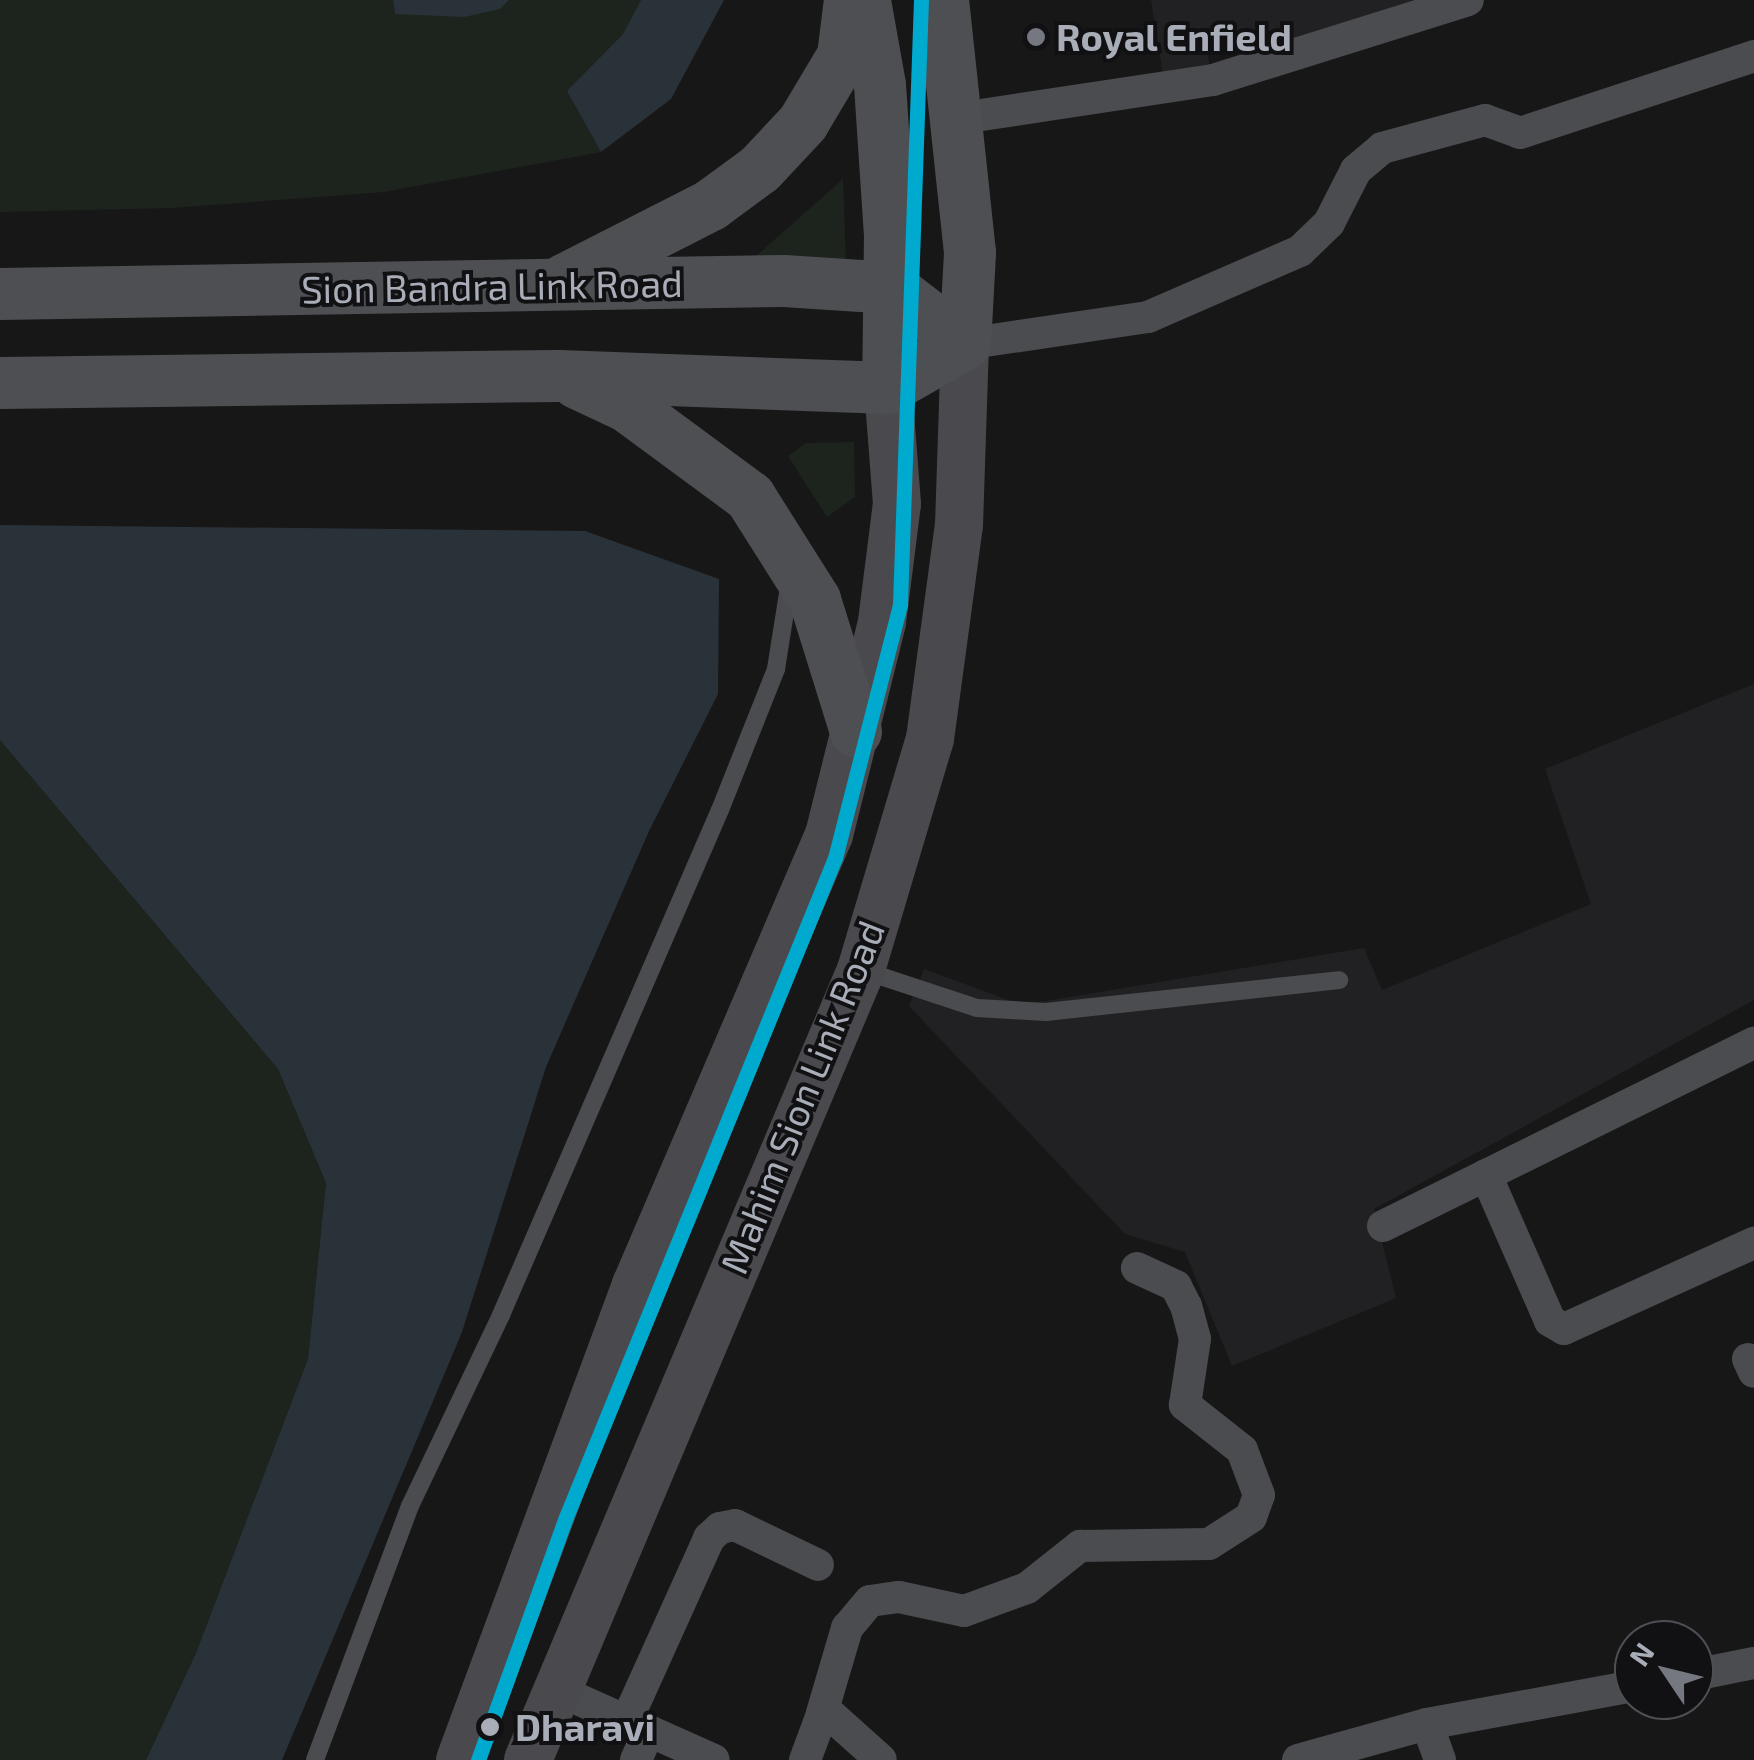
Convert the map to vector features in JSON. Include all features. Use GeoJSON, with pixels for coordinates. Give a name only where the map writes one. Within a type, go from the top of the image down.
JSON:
{"type":"FeatureCollection","features":[{"type":"Feature","properties":{"kind":"main road"},"geometry":{"type":"LineString","coordinates":[[554,285],[711,205],[760,169],[803,123],[842,56],[850,0]]}},
{"type":"Feature","properties":{"kind":"main road"},"geometry":{"type":"LineString","coordinates":[[460,1760],[636,1285],[829,835],[882,622],[897,504],[888,388],[892,288],[880,85],[864,0]]}},
{"type":"Feature","properties":{"kind":"main road"},"geometry":{"type":"LineString","coordinates":[[943,0],[970,252],[966,344]]}},
{"type":"Feature","properties":{"kind":"main road","name":"Sion Bandra Link Road"},"geometry":{"type":"LineString","coordinates":[[0,294],[784,282],[892,288]]}},
{"type":"Feature","properties":{"kind":"main road"},"geometry":{"type":"LineString","coordinates":[[892,288],[966,344]]}},
{"type":"Feature","properties":{"kind":"main road"},"geometry":{"type":"LineString","coordinates":[[0,383],[559,376],[888,388],[966,344]]}},
{"type":"Feature","properties":{"kind":"main road","name":"Mahim Sion Link Road"},"geometry":{"type":"LineString","coordinates":[[528,1760],[553,1688],[861,970],[930,740],[958,525],[966,344]]}},
{"type":"Feature","properties":{"kind":"main road"},"geometry":{"type":"LineString","coordinates":[[559,376],[628,406],[750,497],[816,600],[856,732]]}},
{"type":"Feature","properties":{"kind":"street"},"geometry":{"type":"LineString","coordinates":[[955,119],[1213,80],[1468,0]]}},
{"type":"Feature","properties":{"kind":"street"},"geometry":{"type":"LineString","coordinates":[[966,344],[1148,317],[1300,251],[1330,223],[1356,170],[1382,148],[1485,120],[1520,133],[1754,56]]}},
{"type":"Feature","properties":{"kind":"street"},"geometry":{"type":"LineString","coordinates":[[1383,1226],[1754,1043]]}},
{"type":"Feature","properties":{"kind":"street"},"geometry":{"type":"LineString","coordinates":[[1486,1175],[1550,1320],[1564,1329],[1754,1243]]}},
{"type":"Feature","properties":{"kind":"street"},"geometry":{"type":"LineString","coordinates":[[805,1760],[846,1628],[870,1601],[899,1597],[964,1610],[1027,1588],[1080,1546],[1209,1544],[1250,1516],[1260,1495],[1242,1450],[1184,1405],[1195,1339],[1186,1306],[1176,1286],[1137,1268]]}},
{"type":"Feature","properties":{"kind":"street"},"geometry":{"type":"LineString","coordinates":[[637,1737],[709,1538],[720,1528],[735,1525],[818,1564]]}},
{"type":"Feature","properties":{"kind":"street"},"geometry":{"type":"LineString","coordinates":[[1714,1671],[1754,1663]]}},
{"type":"Feature","properties":{"kind":"street"},"geometry":{"type":"LineString","coordinates":[[553,1688],[637,1737],[714,1760]]}},
{"type":"Feature","properties":{"kind":"street"},"geometry":{"type":"LineString","coordinates":[[1298,1760],[1427,1724],[1614,1690]]}},
{"type":"Feature","properties":{"kind":"street"},"geometry":{"type":"LineString","coordinates":[[822,1714],[881,1760]]}},
{"type":"Feature","properties":{"kind":"street"},"geometry":{"type":"LineString","coordinates":[[1427,1724],[1440,1760]]}},
{"type":"Feature","properties":{"kind":"lane"},"geometry":{"type":"LineString","coordinates":[[315,1760],[410,1506],[501,1315],[727,792],[776,669],[792,564]]}},
{"type":"Feature","properties":{"kind":"lane"},"geometry":{"type":"LineString","coordinates":[[861,970],[976,1008],[1046,1012],[1339,980]]}},
{"type":"Feature","properties":{"kind":"shaded area"},"geometry":{"type":"Polygon","coordinates":[[[0,0],[393,0],[395,14],[500,9],[509,0],[641,0],[623,34],[567,91],[601,152],[384,192],[172,208],[0,212],[0,0]]]}},
{"type":"Feature","properties":{"kind":"shaded area"},"geometry":{"type":"Polygon","coordinates":[[[393,0],[509,0],[500,9],[464,17],[395,14],[393,0]]]}},
{"type":"Feature","properties":{"kind":"shaded area"},"geometry":{"type":"Polygon","coordinates":[[[641,0],[724,0],[671,99],[601,152],[567,91],[623,34],[641,0]]]}},
{"type":"Feature","properties":{"kind":"shaded area"},"geometry":{"type":"Polygon","coordinates":[[[1151,0],[1441,0],[1294,45],[1283,28],[1206,44],[1211,75],[1164,81],[1151,0]]]}},
{"type":"Feature","properties":{"kind":"shaded area"},"geometry":{"type":"Polygon","coordinates":[[[843,179],[846,266],[756,256],[843,179]]]}},
{"type":"Feature","properties":{"kind":"shaded area"},"geometry":{"type":"Polygon","coordinates":[[[854,442],[855,497],[827,517],[788,456],[806,443],[854,442]]]}},
{"type":"Feature","properties":{"kind":"shaded area"},"geometry":{"type":"Polygon","coordinates":[[[0,525],[585,531],[719,579],[718,694],[649,831],[546,1067],[462,1332],[282,1760],[146,1760],[196,1653],[308,1359],[326,1183],[278,1069],[0,740],[0,525]]]}},
{"type":"Feature","properties":{"kind":"shaded area"},"geometry":{"type":"Polygon","coordinates":[[[1754,684],[1754,1000],[1374,1209],[1396,1298],[1232,1366],[1185,1252],[1125,1234],[909,1006],[924,969],[1022,1005],[1364,948],[1382,990],[1591,904],[1545,769],[1754,684]]]}},
{"type":"Feature","properties":{"kind":"shaded area"},"geometry":{"type":"Polygon","coordinates":[[[0,740],[278,1069],[326,1183],[308,1359],[196,1653],[146,1760],[0,1760],[0,740]]]}},
{"type":"Feature","properties":{"kind":"transit line"},"geometry":{"type":"LineString","coordinates":[[478,1760],[566,1517],[835,858],[900,604],[921,0]]}},
{"type":"Feature","properties":{"kind":"place","name":"Royal Enfield"},"geometry":{"type":"Point","coordinates":[1036,37]}},
{"type":"Feature","properties":{"kind":"place","name":"Dharavi"},"geometry":{"type":"Point","coordinates":[490,1727]}}]}
